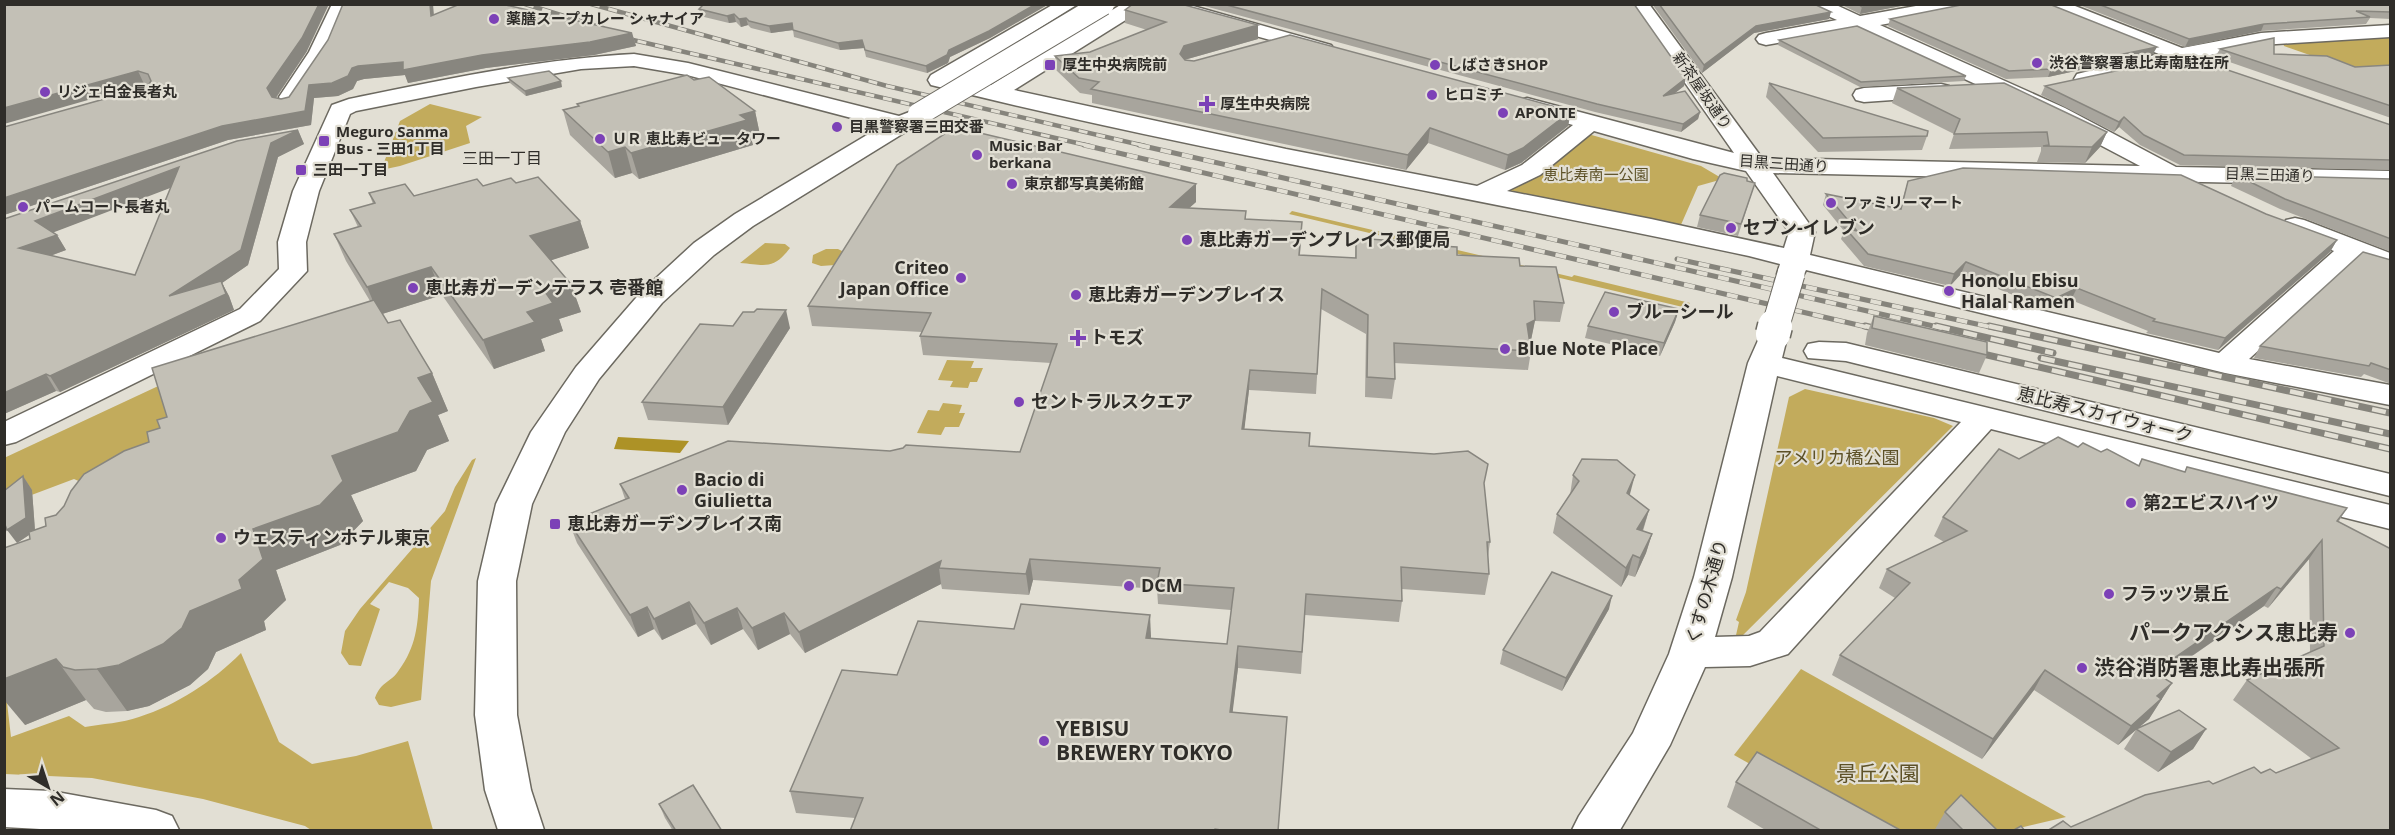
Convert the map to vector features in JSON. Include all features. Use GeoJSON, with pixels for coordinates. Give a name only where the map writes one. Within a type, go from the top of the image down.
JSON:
{"type":"FeatureCollection","features":[{"type":"Feature","properties":{"kind":"street"},"geometry":{"type":"LineString","coordinates":[[342,4],[320,52],[286,103],[323,116],[360,103],[476,80],[581,63],[634,60],[688,69],[910,119]]}},
{"type":"Feature","properties":{"kind":"street"},"geometry":{"type":"LineString","coordinates":[[1069,4],[939,80],[1480,194],[1651,227],[1793,267],[2225,364],[2391,395]]}},
{"type":"Feature","properties":{"kind":"street"},"geometry":{"type":"LineString","coordinates":[[521,831],[508,790],[496,715],[497,581],[514,504],[549,432],[587,374],[652,297],[704,249],[744,220],[1103,4]]}},
{"type":"Feature","properties":{"kind":"street"},"geometry":{"type":"LineString","coordinates":[[993,93],[1133,7],[1131,4]]}},
{"type":"Feature","properties":{"kind":"street"},"geometry":{"type":"LineString","coordinates":[[1162,4],[1341,54]]}},
{"type":"Feature","properties":{"kind":"street","name":"新茶屋坂通り"},"geometry":{"type":"LineString","coordinates":[[1639,4],[1674,66],[1754,165],[1802,232],[1793,267]]}},
{"type":"Feature","properties":{"kind":"street"},"geometry":{"type":"LineString","coordinates":[[1817,4],[2002,90],[2057,113],[2172,173],[2232,198]]}},
{"type":"Feature","properties":{"kind":"street"},"geometry":{"type":"LineString","coordinates":[[1766,39],[1963,4]]}},
{"type":"Feature","properties":{"kind":"street"},"geometry":{"type":"LineString","coordinates":[[2051,4],[2219,69]]}},
{"type":"Feature","properties":{"kind":"street"},"geometry":{"type":"LineString","coordinates":[[1864,95],[2002,90],[2058,84],[2180,55],[2261,39],[2391,31]]}},
{"type":"Feature","properties":{"kind":"street"},"geometry":{"type":"LineString","coordinates":[[1252,49],[1289,39]]}},
{"type":"Feature","properties":{"kind":"street","name":"目黒三田通り"},"geometry":{"type":"LineString","coordinates":[[1511,101],[1718,158],[1754,165],[2391,179]]}},
{"type":"Feature","properties":{"kind":"street"},"geometry":{"type":"LineString","coordinates":[[4,435],[250,315],[293,271],[292,242],[323,116]]}},
{"type":"Feature","properties":{"kind":"street"},"geometry":{"type":"LineString","coordinates":[[1480,194],[1531,170],[1590,123]]}},
{"type":"Feature","properties":{"kind":"street"},"geometry":{"type":"LineString","coordinates":[[2270,217],[2391,263]]}},
{"type":"Feature","properties":{"kind":"street"},"geometry":{"type":"LineString","coordinates":[[2225,364],[2352,249]]}},
{"type":"Feature","properties":{"kind":"street","name":"くすの木通り"},"geometry":{"type":"LineString","coordinates":[[1595,831],[1651,742],[1690,652],[1725,532],[1769,348],[1793,267]]}},
{"type":"Feature","properties":{"kind":"street"},"geometry":{"type":"LineString","coordinates":[[1769,348],[1984,417],[2386,510]]}},
{"type":"Feature","properties":{"kind":"street","name":"恵比寿スカイウォーク"},"geometry":{"type":"LineString","coordinates":[[1819,351],[1846,352],[2386,510]]}},
{"type":"Feature","properties":{"kind":"street"},"geometry":{"type":"LineString","coordinates":[[1690,652],[1750,651],[1774,643],[1984,417]]}},
{"type":"Feature","properties":{"kind":"street"},"geometry":{"type":"LineString","coordinates":[[4,808],[51,810],[156,831]]}},
{"type":"Feature","properties":{"kind":"green space"},"geometry":{"type":"Polygon","coordinates":[[[2390,35],[2390,76],[2367,75],[2284,46],[2283,43],[2390,35]]]}},
{"type":"Feature","properties":{"kind":"green space"},"geometry":{"type":"Polygon","coordinates":[[[430,104],[482,117],[466,126],[470,143],[381,170],[400,121],[430,104]]]}},
{"type":"Feature","properties":{"kind":"green space","name":"恵比寿南一公園"},"geometry":{"type":"Polygon","coordinates":[[[1588,134],[1701,166],[1723,179],[1698,186],[1680,227],[1506,195],[1502,190],[1588,134]]]}},
{"type":"Feature","properties":{"kind":"green space"},"geometry":{"type":"Polygon","coordinates":[[[1292,211],[1690,303],[1687,308],[1289,214],[1292,211]]]}},
{"type":"Feature","properties":{"kind":"green space"},"geometry":{"type":"Polygon","coordinates":[[[765,243],[785,244],[790,248],[774,263],[763,265],[740,263],[765,243]]]}},
{"type":"Feature","properties":{"kind":"green space"},"geometry":{"type":"Polygon","coordinates":[[[826,249],[838,249],[846,253],[835,265],[821,266],[812,263],[813,255],[826,249]]]}},
{"type":"Feature","properties":{"kind":"green space"},"geometry":{"type":"Polygon","coordinates":[[[947,360],[974,361],[971,368],[983,368],[977,382],[970,382],[968,388],[950,387],[953,381],[938,380],[947,360]]]}},
{"type":"Feature","properties":{"kind":"green space"},"geometry":{"type":"Polygon","coordinates":[[[199,367],[180,451],[101,491],[74,479],[5,505],[4,458],[199,367]]]}},
{"type":"Feature","properties":{"kind":"green space","name":"アメリカ橋公園"},"geometry":{"type":"Polygon","coordinates":[[[1805,389],[1934,418],[1953,426],[1734,644],[1739,622],[1736,620],[1746,592],[1789,397],[1805,389]]]}},
{"type":"Feature","properties":{"kind":"green space"},"geometry":{"type":"Polygon","coordinates":[[[943,403],[962,405],[959,413],[965,413],[959,427],[945,427],[941,435],[917,433],[928,410],[939,411],[943,403]]]}},
{"type":"Feature","properties":{"kind":"green space"},"geometry":{"type":"Polygon","coordinates":[[[476,458],[431,581],[421,700],[391,707],[379,705],[375,698],[377,692],[396,674],[413,644],[419,598],[408,588],[389,582],[370,604],[380,609],[361,666],[349,665],[341,653],[345,631],[360,609],[445,511],[455,487],[472,460],[476,458]]]}},
{"type":"Feature","properties":{"kind":"green space"},"geometry":{"type":"Polygon","coordinates":[[[241,653],[279,742],[312,764],[356,756],[408,741],[433,830],[311,830],[305,826],[203,799],[92,778],[5,774],[4,677],[11,737],[69,716],[85,727],[126,721],[153,712],[194,691],[241,653]]]}},
{"type":"Feature","properties":{"kind":"green space","name":"景丘公園"},"geometry":{"type":"Polygon","coordinates":[[[1801,669],[2066,817],[2011,830],[1867,830],[1734,755],[1801,669]]]}},
{"type":"Feature","properties":{"kind":"shaded area"},"geometry":{"type":"Polygon","coordinates":[[[618,437],[689,441],[680,453],[614,449],[618,437]]]}},
{"type":"Feature","properties":{"kind":"building"},"geometry":{"type":"Polygon","coordinates":[[[4,4],[319,4],[302,38],[267,88],[272,97],[281,99],[289,97],[328,40],[343,4],[430,4],[431,16],[460,4],[501,4],[632,33],[590,42],[482,55],[403,70],[403,62],[358,66],[352,68],[348,76],[332,83],[309,85],[305,111],[222,126],[4,198],[4,127],[147,87],[151,81],[148,74],[138,71],[4,108],[4,4]]]}},
{"type":"Feature","properties":{"kind":"building"},"geometry":{"type":"Polygon","coordinates":[[[704,4],[1036,4],[989,31],[949,50],[947,55],[926,66],[865,50],[862,40],[838,43],[793,30],[792,23],[769,26],[749,21],[746,18],[739,19],[734,14],[727,16],[699,9],[704,4]]]}},
{"type":"Feature","properties":{"kind":"building"},"geometry":{"type":"Polygon","coordinates":[[[1133,4],[1181,4],[1258,25],[1184,46],[1180,54],[1185,60],[1194,61],[1290,35],[1571,111],[1523,148],[1508,155],[1430,128],[1408,155],[1091,89],[1099,82],[1079,78],[1055,56],[1090,52],[1166,22],[1125,10],[1133,4]]]}},
{"type":"Feature","properties":{"kind":"building"},"geometry":{"type":"Polygon","coordinates":[[[1223,4],[1634,4],[1686,78],[1663,96],[1685,91],[1700,112],[1683,124],[1597,104],[1223,4]]]}},
{"type":"Feature","properties":{"kind":"building"},"geometry":{"type":"Polygon","coordinates":[[[1659,4],[1814,4],[1831,12],[1756,26],[1704,65],[1659,4]]]}},
{"type":"Feature","properties":{"kind":"building"},"geometry":{"type":"Polygon","coordinates":[[[1858,4],[1875,4],[1862,7],[1858,4]]]}},
{"type":"Feature","properties":{"kind":"building"},"geometry":{"type":"Polygon","coordinates":[[[1966,4],[2049,4],[2157,47],[2051,69],[2009,71],[1890,19],[1966,4]]]}},
{"type":"Feature","properties":{"kind":"building"},"geometry":{"type":"Polygon","coordinates":[[[2098,4],[2391,4],[2391,12],[2356,11],[2370,17],[2264,24],[2189,39],[2098,4]]]}},
{"type":"Feature","properties":{"kind":"building"},"geometry":{"type":"Polygon","coordinates":[[[1857,26],[1966,76],[1861,82],[1779,40],[1857,26]]]}},
{"type":"Feature","properties":{"kind":"building"},"geometry":{"type":"Polygon","coordinates":[[[2274,38],[2274,54],[2327,56],[2355,67],[2391,65],[2391,106],[2220,49],[2274,38]]]}},
{"type":"Feature","properties":{"kind":"building"},"geometry":{"type":"Polygon","coordinates":[[[2186,56],[2391,125],[2391,160],[2184,155],[2144,135],[2124,117],[2119,122],[2045,86],[2186,56]]]}},
{"type":"Feature","properties":{"kind":"building"},"geometry":{"type":"Polygon","coordinates":[[[549,71],[561,81],[525,91],[508,78],[549,71]]]}},
{"type":"Feature","properties":{"kind":"building"},"geometry":{"type":"Polygon","coordinates":[[[687,75],[694,80],[709,77],[755,111],[740,115],[747,120],[631,153],[625,147],[608,152],[563,110],[579,106],[577,104],[687,75]]]}},
{"type":"Feature","properties":{"kind":"building"},"geometry":{"type":"Polygon","coordinates":[[[1769,83],[1928,131],[1927,136],[1823,138],[1769,83]]]}},
{"type":"Feature","properties":{"kind":"building"},"geometry":{"type":"Polygon","coordinates":[[[2004,83],[2107,132],[2092,147],[2043,146],[2049,145],[2047,132],[1954,134],[1960,119],[1897,88],[2004,83]]]}},
{"type":"Feature","properties":{"kind":"building"},"geometry":{"type":"Polygon","coordinates":[[[955,127],[1196,184],[1170,207],[1246,211],[1245,219],[1302,222],[1299,255],[1356,258],[1356,238],[1440,243],[1440,246],[1457,247],[1457,255],[1519,258],[1520,266],[1556,267],[1564,303],[1534,301],[1535,320],[1527,324],[1531,351],[1394,343],[1395,379],[1367,377],[1368,315],[1322,289],[1317,374],[1250,370],[1242,429],[1310,433],[1309,446],[1434,454],[1468,451],[1488,464],[1484,483],[1490,542],[1487,542],[1489,574],[1401,567],[1402,601],[1306,594],[1302,652],[1238,646],[1230,712],[1287,717],[1278,831],[1215,829],[1214,831],[850,831],[863,798],[790,791],[842,670],[897,675],[918,621],[1014,629],[1021,604],[1150,615],[1146,638],[1227,644],[1234,588],[1157,583],[1160,568],[1030,559],[1026,574],[939,568],[941,561],[799,632],[784,613],[752,628],[737,608],[704,623],[689,602],[654,619],[647,607],[630,615],[569,522],[629,498],[620,484],[728,441],[890,451],[906,445],[1020,452],[1057,344],[920,336],[931,313],[808,306],[897,165],[955,127]]]}},
{"type":"Feature","properties":{"kind":"building"},"geometry":{"type":"Polygon","coordinates":[[[298,130],[271,143],[241,250],[169,296],[221,281],[226,294],[50,376],[46,374],[4,393],[4,219],[237,141],[298,130]],[[179,167],[35,221],[57,235],[19,248],[135,275],[179,167]]]}},
{"type":"Feature","properties":{"kind":"building"},"geometry":{"type":"Polygon","coordinates":[[[1963,168],[2181,175],[2266,214],[2337,240],[2225,338],[2153,321],[2155,319],[2077,288],[2056,298],[1966,262],[1954,274],[1868,254],[1845,228],[1857,231],[1826,194],[1901,209],[1908,181],[1963,168]]]}},
{"type":"Feature","properties":{"kind":"building"},"geometry":{"type":"Polygon","coordinates":[[[1724,173],[1747,178],[1747,181],[1755,183],[1741,224],[1700,215],[1720,175],[1724,173]]]}},
{"type":"Feature","properties":{"kind":"building"},"geometry":{"type":"Polygon","coordinates":[[[2236,175],[2391,179],[2391,239],[2285,199],[2236,175]]]}},
{"type":"Feature","properties":{"kind":"building","name":"恵比寿ガーデンテラス 壱番館"},"geometry":{"type":"Polygon","coordinates":[[[538,177],[580,221],[530,236],[571,284],[545,292],[553,303],[527,312],[535,322],[483,340],[431,267],[367,287],[334,234],[361,226],[350,210],[375,203],[369,193],[405,184],[414,196],[477,179],[483,186],[511,178],[516,183],[538,177]]]}},
{"type":"Feature","properties":{"kind":"building"},"geometry":{"type":"Polygon","coordinates":[[[2363,252],[2391,260],[2391,370],[2371,363],[2369,366],[2260,346],[2363,252]]]}},
{"type":"Feature","properties":{"kind":"building"},"geometry":{"type":"Polygon","coordinates":[[[1605,292],[1679,309],[1664,343],[1588,326],[1605,292]]]}},
{"type":"Feature","properties":{"kind":"building","name":"ウェスティンホテル東京"},"geometry":{"type":"Polygon","coordinates":[[[374,300],[388,323],[400,320],[432,373],[418,378],[433,402],[410,411],[398,432],[332,456],[343,481],[320,505],[253,529],[263,559],[239,580],[242,589],[190,611],[182,628],[163,644],[119,665],[75,670],[63,667],[56,659],[4,679],[4,548],[30,539],[29,532],[46,526],[45,518],[56,515],[64,506],[71,491],[84,474],[124,451],[149,442],[147,432],[160,428],[157,420],[167,417],[152,368],[374,300]]]}},
{"type":"Feature","properties":{"kind":"building"},"geometry":{"type":"Polygon","coordinates":[[[757,309],[786,310],[723,407],[642,402],[700,324],[733,326],[743,312],[754,312],[757,309]]]}},
{"type":"Feature","properties":{"kind":"building"},"geometry":{"type":"Polygon","coordinates":[[[1874,316],[1987,342],[1987,355],[1872,328],[1874,316]]]}},
{"type":"Feature","properties":{"kind":"building"},"geometry":{"type":"Polygon","coordinates":[[[2058,437],[2078,447],[2083,443],[2101,452],[2107,449],[2139,466],[2142,459],[2185,472],[2187,467],[2347,508],[2337,521],[2391,549],[2391,831],[2047,831],[2063,821],[2071,827],[2145,795],[2209,781],[2213,784],[2254,767],[2261,773],[2270,769],[2276,773],[2339,748],[2247,680],[2324,646],[2322,540],[2281,589],[2277,587],[2154,672],[2172,683],[2157,696],[2161,699],[2131,726],[2045,670],[1993,739],[1840,655],[1910,583],[1887,569],[1967,531],[1943,517],[1999,449],[2019,459],[2058,437]]]}},
{"type":"Feature","properties":{"kind":"building"},"geometry":{"type":"Polygon","coordinates":[[[1582,459],[1617,460],[1635,475],[1627,493],[1649,510],[1637,529],[1652,534],[1640,558],[1633,555],[1626,568],[1557,514],[1579,481],[1573,475],[1582,459]]]}},
{"type":"Feature","properties":{"kind":"building"},"geometry":{"type":"Polygon","coordinates":[[[23,476],[26,518],[7,530],[4,522],[4,491],[23,476]]]}},
{"type":"Feature","properties":{"kind":"building"},"geometry":{"type":"Polygon","coordinates":[[[1552,572],[1612,596],[1566,678],[1503,650],[1552,572]]]}},
{"type":"Feature","properties":{"kind":"building"},"geometry":{"type":"Polygon","coordinates":[[[2179,710],[2206,729],[2171,752],[2136,729],[2179,710]]]}},
{"type":"Feature","properties":{"kind":"building"},"geometry":{"type":"Polygon","coordinates":[[[1757,752],[1902,831],[1822,831],[1736,782],[1757,752]]]}},
{"type":"Feature","properties":{"kind":"building"},"geometry":{"type":"Polygon","coordinates":[[[693,785],[722,831],[676,831],[659,804],[693,785]]]}},
{"type":"Feature","properties":{"kind":"building"},"geometry":{"type":"Polygon","coordinates":[[[1961,795],[1998,831],[1964,831],[1945,812],[1961,795]]]}},
{"type":"Feature","properties":{"kind":"building"},"geometry":{"type":"Polygon","coordinates":[[[2021,826],[2025,831],[2012,831],[2021,826]]]}},
{"type":"Feature","properties":{"kind":"railway"},"geometry":{"type":"LineString","coordinates":[[525,4],[603,28]]}},
{"type":"Feature","properties":{"kind":"railway"},"geometry":{"type":"LineString","coordinates":[[591,4],[887,86],[1145,146]]}},
{"type":"Feature","properties":{"kind":"railway"},"geometry":{"type":"LineString","coordinates":[[620,37],[1090,146]]}},
{"type":"Feature","properties":{"kind":"railway"},"geometry":{"type":"LineString","coordinates":[[1084,145],[1871,328]]}},
{"type":"Feature","properties":{"kind":"railway"},"geometry":{"type":"LineString","coordinates":[[1139,145],[1942,328]]}},
{"type":"Feature","properties":{"kind":"railway"},"geometry":{"type":"LineString","coordinates":[[1677,259],[1995,328]]}},
{"type":"Feature","properties":{"kind":"railway"},"geometry":{"type":"LineString","coordinates":[[1865,326],[1885,331]]}},
{"type":"Feature","properties":{"kind":"railway"},"geometry":{"type":"LineString","coordinates":[[1936,326],[2053,353]]}},
{"type":"Feature","properties":{"kind":"railway"},"geometry":{"type":"LineString","coordinates":[[1989,326],[2390,413]]}},
{"type":"Feature","properties":{"kind":"railway"},"geometry":{"type":"LineString","coordinates":[[1970,351],[2390,449]]}},
{"type":"Feature","properties":{"kind":"railway"},"geometry":{"type":"LineString","coordinates":[[2041,358],[2390,434]]}},
{"type":"Feature","properties":{"kind":"place","name":"薬膳スープカレー シャナイア"},"geometry":{"type":"Point","coordinates":[494,19]}},
{"type":"Feature","properties":{"kind":"place","name":"渋谷警察署恵比寿南駐在所"},"geometry":{"type":"Point","coordinates":[2037,63]}},
{"type":"Feature","properties":{"kind":"place","name":"厚生中央病院前"},"geometry":{"type":"Point","coordinates":[1050,65]}},
{"type":"Feature","properties":{"kind":"place","name":"しばさきSHOP"},"geometry":{"type":"Point","coordinates":[1435,65]}},
{"type":"Feature","properties":{"kind":"place","name":"リジェ白金長者丸"},"geometry":{"type":"Point","coordinates":[45,92]}},
{"type":"Feature","properties":{"kind":"place","name":"ヒロミチ"},"geometry":{"type":"Point","coordinates":[1432,95]}},
{"type":"Feature","properties":{"kind":"place","name":"厚生中央病院"},"geometry":{"type":"Point","coordinates":[1207,104]}},
{"type":"Feature","properties":{"kind":"place","name":"APONTE"},"geometry":{"type":"Point","coordinates":[1503,113]}},
{"type":"Feature","properties":{"kind":"place","name":"目黒警察署三田交番"},"geometry":{"type":"Point","coordinates":[837,127]}},
{"type":"Feature","properties":{"kind":"place","name":"ＵＲ 恵比寿ビュータワー"},"geometry":{"type":"Point","coordinates":[600,139]}},
{"type":"Feature","properties":{"kind":"place","name":"Meguro Sanma Bus - 三田1丁目"},"geometry":{"type":"Point","coordinates":[324,141]}},
{"type":"Feature","properties":{"kind":"place","name":"Music Bar berkana"},"geometry":{"type":"Point","coordinates":[977,155]}},
{"type":"Feature","properties":{"kind":"place","name":"三田一丁目"},"geometry":{"type":"Point","coordinates":[301,170]}},
{"type":"Feature","properties":{"kind":"place","name":"東京都写真美術館"},"geometry":{"type":"Point","coordinates":[1012,184]}},
{"type":"Feature","properties":{"kind":"place","name":"ファミリーマート"},"geometry":{"type":"Point","coordinates":[1831,203]}},
{"type":"Feature","properties":{"kind":"place","name":"パームコート長者丸"},"geometry":{"type":"Point","coordinates":[23,207]}},
{"type":"Feature","properties":{"kind":"place","name":"セブン-イレブン"},"geometry":{"type":"Point","coordinates":[1731,228]}},
{"type":"Feature","properties":{"kind":"place","name":"恵比寿ガーデンプレイス郵便局"},"geometry":{"type":"Point","coordinates":[1187,240]}},
{"type":"Feature","properties":{"kind":"place","name":"Criteo Japan Office"},"geometry":{"type":"Point","coordinates":[961,278]}},
{"type":"Feature","properties":{"kind":"place","name":"恵比寿ガーデンテラス 壱番館"},"geometry":{"type":"Point","coordinates":[413,288]}},
{"type":"Feature","properties":{"kind":"place","name":"Honolu Ebisu Halal Ramen"},"geometry":{"type":"Point","coordinates":[1949,291]}},
{"type":"Feature","properties":{"kind":"place","name":"恵比寿ガーデンプレイス"},"geometry":{"type":"Point","coordinates":[1076,295]}},
{"type":"Feature","properties":{"kind":"place","name":"ブルーシール"},"geometry":{"type":"Point","coordinates":[1614,312]}},
{"type":"Feature","properties":{"kind":"place","name":"トモズ"},"geometry":{"type":"Point","coordinates":[1078,338]}},
{"type":"Feature","properties":{"kind":"place","name":"Blue Note Place"},"geometry":{"type":"Point","coordinates":[1505,349]}},
{"type":"Feature","properties":{"kind":"place","name":"セントラルスクエア"},"geometry":{"type":"Point","coordinates":[1019,402]}},
{"type":"Feature","properties":{"kind":"place","name":"Bacio di Giulietta"},"geometry":{"type":"Point","coordinates":[682,490]}},
{"type":"Feature","properties":{"kind":"place","name":"第2エビスハイツ"},"geometry":{"type":"Point","coordinates":[2131,503]}},
{"type":"Feature","properties":{"kind":"place","name":"恵比寿ガーデンプレイス南"},"geometry":{"type":"Point","coordinates":[555,524]}},
{"type":"Feature","properties":{"kind":"place","name":"ウェスティンホテル東京"},"geometry":{"type":"Point","coordinates":[221,538]}},
{"type":"Feature","properties":{"kind":"place","name":"DCM"},"geometry":{"type":"Point","coordinates":[1129,586]}},
{"type":"Feature","properties":{"kind":"place","name":"フラッツ景丘"},"geometry":{"type":"Point","coordinates":[2109,594]}},
{"type":"Feature","properties":{"kind":"place","name":"パークアクシス恵比寿"},"geometry":{"type":"Point","coordinates":[2350,633]}},
{"type":"Feature","properties":{"kind":"place","name":"渋谷消防署恵比寿出張所"},"geometry":{"type":"Point","coordinates":[2082,668]}},
{"type":"Feature","properties":{"kind":"place","name":"YEBISU BREWERY TOKYO"},"geometry":{"type":"Point","coordinates":[1044,741]}},
{"type":"Feature","properties":{"kind":"district","name":"三田一丁目"},"geometry":{"type":"Point","coordinates":[502,158]}}]}
